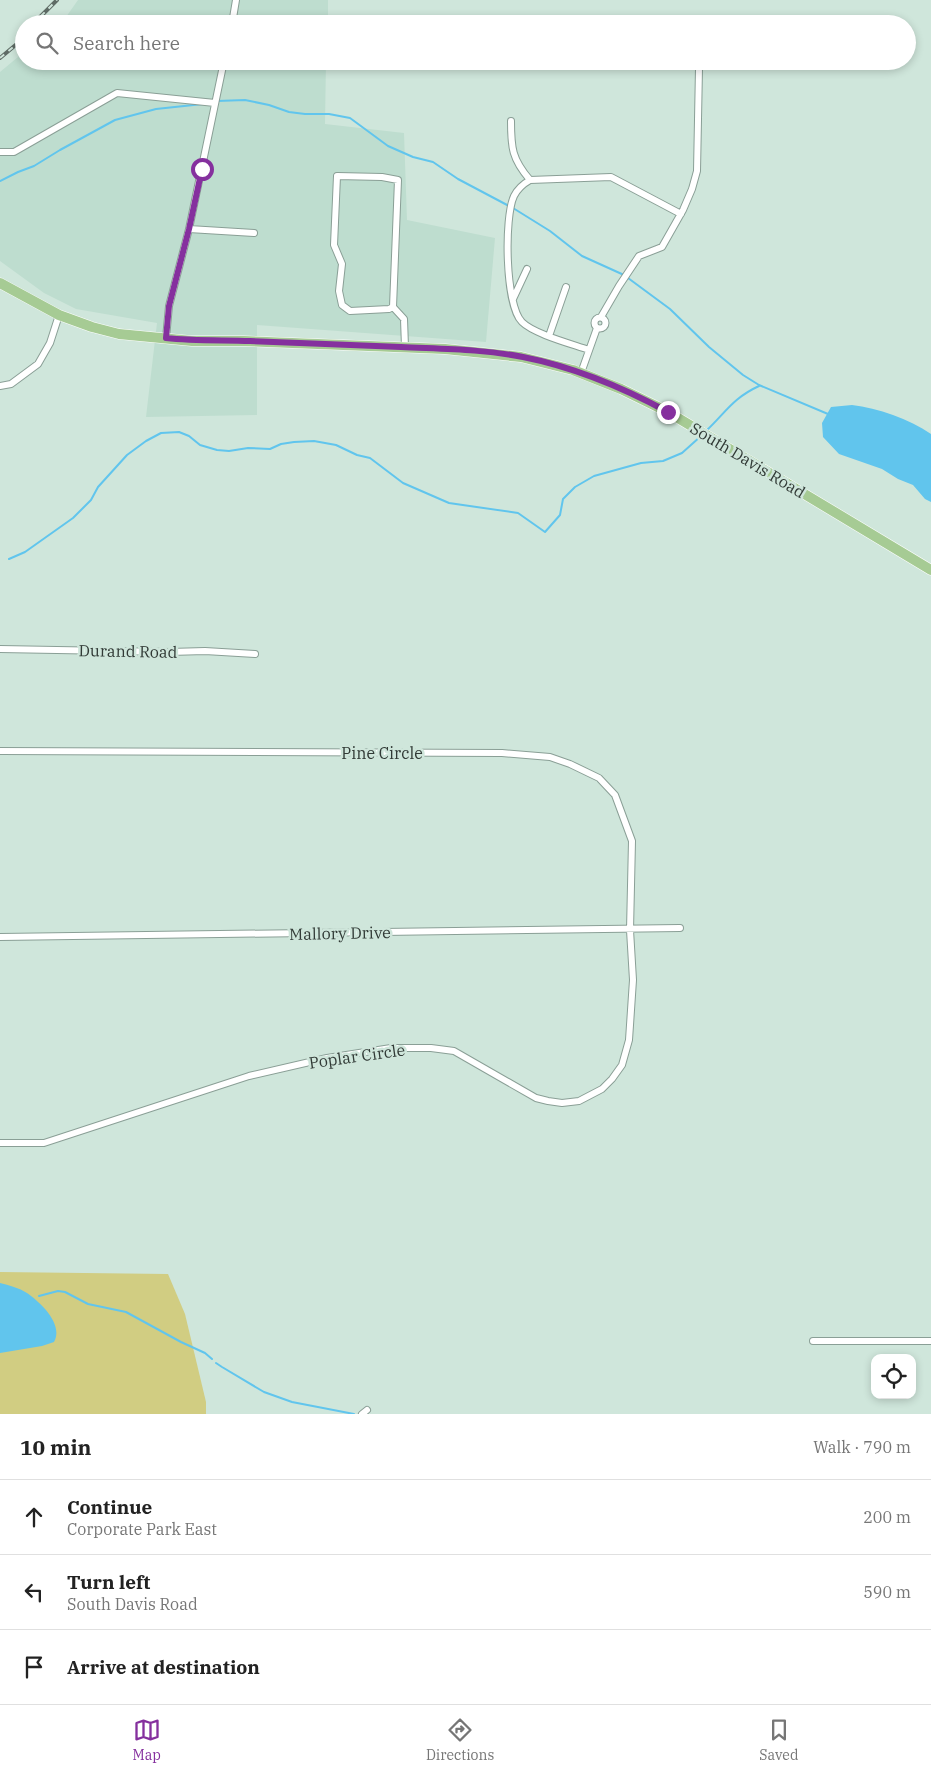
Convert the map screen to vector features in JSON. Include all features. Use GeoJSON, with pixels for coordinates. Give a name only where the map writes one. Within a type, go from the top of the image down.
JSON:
{"type":"FeatureCollection","features":[{"type":"Feature","properties":{"kind":"main road","name":"South Davis Road"},"geometry":{"type":"LineString","coordinates":[[0,283],[59,315],[119,334],[192,341],[445,348],[521,357],[581,373],[621,389],[668,412],[931,570]]}},
{"type":"Feature","properties":{"kind":"street"},"geometry":{"type":"LineString","coordinates":[[234,15],[236,0]]}},
{"type":"Feature","properties":{"kind":"street"},"geometry":{"type":"LineString","coordinates":[[166,338],[169,306],[189,229],[222,70]]}},
{"type":"Feature","properties":{"kind":"street"},"geometry":{"type":"LineString","coordinates":[[581,373],[597,328],[594,322],[597,317],[601,317],[639,256],[662,247],[681,214],[692,189],[697,171],[699,70]]}},
{"type":"Feature","properties":{"kind":"street"},"geometry":{"type":"LineString","coordinates":[[0,152],[14,152],[117,93],[215,103]]}},
{"type":"Feature","properties":{"kind":"street"},"geometry":{"type":"LineString","coordinates":[[511,121],[511,148],[520,168],[530,180]]}},
{"type":"Feature","properties":{"kind":"street"},"geometry":{"type":"LineString","coordinates":[[393,307],[389,309],[350,311],[342,305],[339,291],[342,264],[334,244],[337,176],[382,177],[398,180],[393,307],[404,319],[405,347]]}},
{"type":"Feature","properties":{"kind":"street"},"geometry":{"type":"LineString","coordinates":[[589,350],[537,332],[522,323],[516,312],[508,266],[510,213],[514,197],[521,186],[530,180],[610,177],[681,214]]}},
{"type":"Feature","properties":{"kind":"street"},"geometry":{"type":"LineString","coordinates":[[189,229],[254,233]]}},
{"type":"Feature","properties":{"kind":"street"},"geometry":{"type":"LineString","coordinates":[[513,299],[527,269]]}},
{"type":"Feature","properties":{"kind":"street"},"geometry":{"type":"LineString","coordinates":[[549,336],[566,286]]}},
{"type":"Feature","properties":{"kind":"street"},"geometry":{"type":"LineString","coordinates":[[0,386],[11,384],[38,364],[50,343],[59,315]]}},
{"type":"Feature","properties":{"kind":"street","name":"Durand Road"},"geometry":{"type":"LineString","coordinates":[[0,649],[205,651],[255,654]]}},
{"type":"Feature","properties":{"kind":"street","name":"Pine Circle"},"geometry":{"type":"LineString","coordinates":[[0,751],[502,753],[550,757],[599,778],[615,794],[632,841],[630,930]]}},
{"type":"Feature","properties":{"kind":"street","name":"Mallory Drive"},"geometry":{"type":"LineString","coordinates":[[0,937],[680,928]]}},
{"type":"Feature","properties":{"kind":"street","name":"Poplar Circle"},"geometry":{"type":"LineString","coordinates":[[0,1143],[44,1143],[248,1076],[327,1058],[391,1048],[431,1048],[454,1051],[544,1101],[562,1103],[587,1098],[602,1089],[612,1079],[622,1065],[628,1049],[633,980],[630,930]]}},
{"type":"Feature","properties":{"kind":"street"},"geometry":{"type":"LineString","coordinates":[[813,1341],[931,1341]]}},
{"type":"Feature","properties":{"kind":"shaded area"},"geometry":{"type":"Polygon","coordinates":[[[78,0],[328,0],[328,15],[67,15],[78,0]]]}},
{"type":"Feature","properties":{"kind":"shaded area"},"geometry":{"type":"Polygon","coordinates":[[[15,60],[15,70],[326,70],[325,124],[404,133],[407,220],[495,238],[486,342],[257,325],[257,415],[146,417],[157,323],[76,309],[44,293],[0,261],[0,72],[15,60]]]}},
{"type":"Feature","properties":{"kind":"shaded area"},"geometry":{"type":"Polygon","coordinates":[[[0,1272],[168,1274],[185,1314],[206,1402],[206,1414],[0,1414],[0,1272]]]}},
{"type":"Feature","properties":{"kind":"water"},"geometry":{"type":"Polygon","coordinates":[[[852,405],[893,415],[931,434],[931,502],[925,499],[913,485],[898,479],[882,469],[839,454],[823,437],[822,423],[831,407],[852,405]]]}},
{"type":"Feature","properties":{"kind":"water"},"geometry":{"type":"Polygon","coordinates":[[[0,1283],[24,1291],[44,1308],[56,1328],[54,1342],[42,1346],[0,1353],[0,1283]]]}},
{"type":"Feature","properties":{"kind":"waterway"},"geometry":{"type":"LineString","coordinates":[[217,101],[245,100],[289,112],[329,114],[350,118],[388,146],[413,157],[433,162],[458,179],[509,206]]}},
{"type":"Feature","properties":{"kind":"waterway"},"geometry":{"type":"LineString","coordinates":[[0,181],[34,166],[115,120],[156,109],[203,104]]}},
{"type":"Feature","properties":{"kind":"waterway"},"geometry":{"type":"LineString","coordinates":[[513,208],[550,231],[582,256],[624,275]]}},
{"type":"Feature","properties":{"kind":"waterway"},"geometry":{"type":"LineString","coordinates":[[628,278],[670,309],[709,347],[743,375],[759,385],[828,414]]}},
{"type":"Feature","properties":{"kind":"waterway"},"geometry":{"type":"LineString","coordinates":[[706,431],[730,406],[743,395],[759,386]]}},
{"type":"Feature","properties":{"kind":"waterway"},"geometry":{"type":"LineString","coordinates":[[9,559],[25,552],[73,518],[91,500],[98,487],[127,455],[161,433],[179,432],[189,436],[200,445],[229,451],[248,448],[270,449],[281,444],[294,442],[314,441],[336,445],[357,455],[370,458],[403,483],[449,503],[518,513],[545,532],[560,515],[563,499],[575,487],[594,476],[641,463],[663,461],[682,453],[701,436]]}},
{"type":"Feature","properties":{"kind":"waterway"},"geometry":{"type":"LineString","coordinates":[[39,1296],[58,1291],[65,1292],[88,1304],[126,1312],[205,1353],[212,1359]]}},
{"type":"Feature","properties":{"kind":"waterway"},"geometry":{"type":"LineString","coordinates":[[216,1363],[264,1392],[292,1402],[354,1414]]}},
{"type":"Feature","properties":{"kind":"railway"},"geometry":{"type":"LineString","coordinates":[[42,15],[57,0]]}},
{"type":"Feature","properties":{"kind":"railway"},"geometry":{"type":"LineString","coordinates":[[0,58],[15,46]]}},
{"type":"Feature","properties":{"kind":"route"},"geometry":{"type":"LineString","coordinates":[[202,169],[169,306],[166,338],[192,341],[445,348],[521,357],[573,370],[621,389],[668,412]]}}]}
